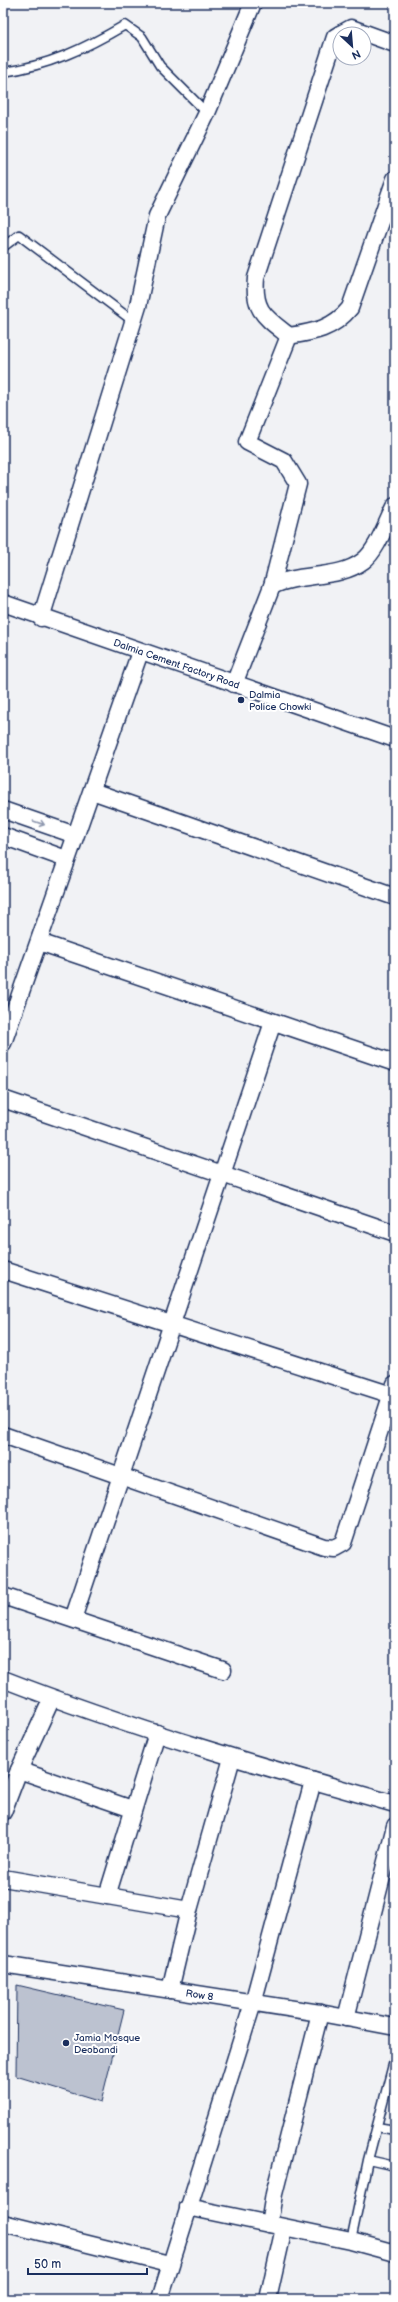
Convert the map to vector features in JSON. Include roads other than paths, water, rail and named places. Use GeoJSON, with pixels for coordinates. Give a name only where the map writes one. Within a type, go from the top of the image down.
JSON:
{"type":"FeatureCollection","features":[{"type":"Feature","properties":{"kind":"street"},"geometry":{"type":"LineString","coordinates":[[41,618],[133,321],[157,216],[207,113],[254,3]]}},
{"type":"Feature","properties":{"kind":"street"},"geometry":{"type":"LineString","coordinates":[[372,36],[395,44]]}},
{"type":"Feature","properties":{"kind":"street"},"geometry":{"type":"LineString","coordinates":[[332,46],[256,278],[255,295],[261,314],[288,336],[316,332],[341,320],[350,308],[395,179]]}},
{"type":"Feature","properties":{"kind":"street"},"geometry":{"type":"LineString","coordinates":[[234,684],[272,586],[298,484],[284,461],[247,442],[288,336]]}},
{"type":"Feature","properties":{"kind":"street"},"geometry":{"type":"LineString","coordinates":[[272,586],[286,579],[342,571],[364,561],[377,542],[395,506]]}},
{"type":"Feature","properties":{"kind":"street","name":"Dalmia Cement Factory Road"},"geometry":{"type":"LineString","coordinates":[[3,603],[41,618],[395,739]]}},
{"type":"Feature","properties":{"kind":"street"},"geometry":{"type":"LineString","coordinates":[[3,1043],[39,942],[66,859],[92,791],[140,652]]}},
{"type":"Feature","properties":{"kind":"street"},"geometry":{"type":"LineString","coordinates":[[92,791],[395,896]]}},
{"type":"Feature","properties":{"kind":"street"},"geometry":{"type":"LineString","coordinates":[[3,810],[75,835]]}},
{"type":"Feature","properties":{"kind":"street"},"geometry":{"type":"LineString","coordinates":[[3,836],[66,859]]}},
{"type":"Feature","properties":{"kind":"street"},"geometry":{"type":"LineString","coordinates":[[39,942],[395,1063]]}},
{"type":"Feature","properties":{"kind":"street"},"geometry":{"type":"LineString","coordinates":[[73,1619],[273,1022]]}},
{"type":"Feature","properties":{"kind":"street"},"geometry":{"type":"LineString","coordinates":[[3,1099],[395,1233]]}},
{"type":"Feature","properties":{"kind":"street"},"geometry":{"type":"LineString","coordinates":[[3,1270],[172,1324],[394,1392],[342,1543],[334,1548],[324,1547],[3,1435]]}},
{"type":"Feature","properties":{"kind":"street"},"geometry":{"type":"LineString","coordinates":[[3,1596],[222,1670]]}},
{"type":"Feature","properties":{"kind":"street"},"geometry":{"type":"LineString","coordinates":[[3,1680],[52,1698],[232,1758],[395,1804]]}},
{"type":"Feature","properties":{"kind":"street"},"geometry":{"type":"LineString","coordinates":[[3,1812],[19,1770],[52,1698]]}},
{"type":"Feature","properties":{"kind":"street"},"geometry":{"type":"LineString","coordinates":[[107,1896],[132,1809],[157,1733]]}},
{"type":"Feature","properties":{"kind":"street"},"geometry":{"type":"LineString","coordinates":[[170,1990],[189,1910],[232,1758]]}},
{"type":"Feature","properties":{"kind":"street"},"geometry":{"type":"LineString","coordinates":[[19,1770],[132,1809]]}},
{"type":"Feature","properties":{"kind":"street"},"geometry":{"type":"LineString","coordinates":[[160,2299],[169,2264],[253,2003],[313,1781]]}},
{"type":"Feature","properties":{"kind":"street"},"geometry":{"type":"LineString","coordinates":[[346,2018],[395,1826]]}},
{"type":"Feature","properties":{"kind":"street"},"geometry":{"type":"LineString","coordinates":[[3,1878],[189,1910]]}},
{"type":"Feature","properties":{"kind":"street","name":"Row 8"},"geometry":{"type":"LineString","coordinates":[[3,1964],[320,2013],[395,2027]]}},
{"type":"Feature","properties":{"kind":"street"},"geometry":{"type":"LineString","coordinates":[[268,2299],[276,2226],[274,2194],[320,2013]]}},
{"type":"Feature","properties":{"kind":"street"},"geometry":{"type":"LineString","coordinates":[[188,2206],[351,2241],[395,2253]]}},
{"type":"Feature","properties":{"kind":"street"},"geometry":{"type":"LineString","coordinates":[[3,2223],[169,2264]]}},
{"type":"Feature","properties":{"kind":"lane"},"geometry":{"type":"LineString","coordinates":[[3,72],[32,68],[89,46],[125,25],[142,37],[160,66],[207,113]]}},
{"type":"Feature","properties":{"kind":"lane"},"geometry":{"type":"LineString","coordinates":[[3,247],[19,235],[133,321]]}},
{"type":"Feature","properties":{"kind":"lane"},"geometry":{"type":"LineString","coordinates":[[351,2241],[368,2160],[395,2057]]}},
{"type":"Feature","properties":{"kind":"lane"},"geometry":{"type":"LineString","coordinates":[[377,2127],[395,2130]]}},
{"type":"Feature","properties":{"kind":"lane"},"geometry":{"type":"LineString","coordinates":[[368,2160],[395,2166]]}},
{"type":"Feature","properties":{"kind":"place","name":"Dalmia Police Chowki"},"geometry":{"type":"Point","coordinates":[241,700]}},
{"type":"Feature","properties":{"kind":"place","name":"Jamia Mosque Deobandi"},"geometry":{"type":"Point","coordinates":[66,2043]}}]}
